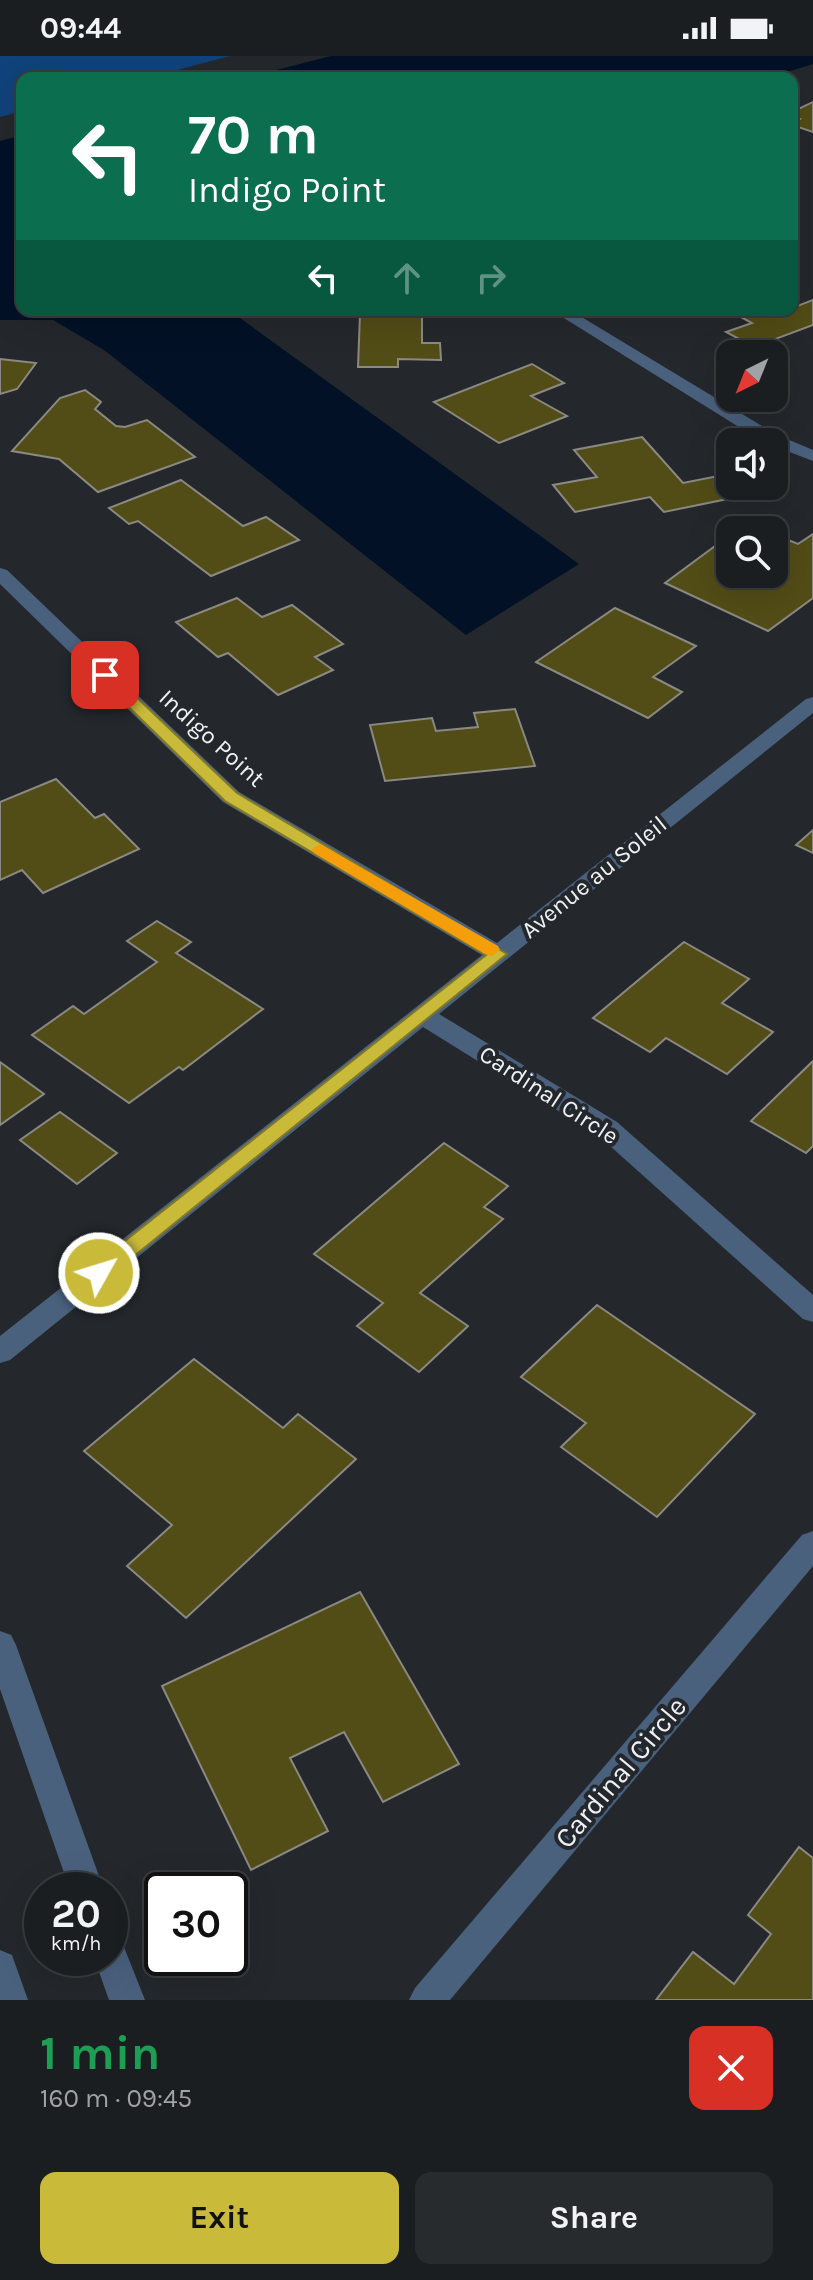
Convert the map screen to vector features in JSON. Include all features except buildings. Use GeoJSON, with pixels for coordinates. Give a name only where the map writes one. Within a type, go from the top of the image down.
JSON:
{"type":"FeatureCollection","features":[{"type":"Feature","properties":{"kind":"street"},"geometry":{"type":"LineString","coordinates":[[569,316],[769,438],[813,456]]}},
{"type":"Feature","properties":{"kind":"street","name":"Indigo Point"},"geometry":{"type":"LineString","coordinates":[[0,574],[231,797],[498,954]]}},
{"type":"Feature","properties":{"kind":"street","name":"Avenue au Soleil"},"geometry":{"type":"LineString","coordinates":[[0,1352],[813,703]]}},
{"type":"Feature","properties":{"kind":"street","name":"Cardinal Circle"},"geometry":{"type":"LineString","coordinates":[[422,1015],[608,1129],[813,1311]]}},
{"type":"Feature","properties":{"kind":"street","name":"Cardinal Circle"},"geometry":{"type":"LineString","coordinates":[[427,2000],[813,1544]]}},
{"type":"Feature","properties":{"kind":"street"},"geometry":{"type":"LineString","coordinates":[[0,1645],[81,1872]]}},
{"type":"Feature","properties":{"kind":"street"},"geometry":{"type":"LineString","coordinates":[[0,1967],[10,2000]]}},
{"type":"Feature","properties":{"kind":"street"},"geometry":{"type":"LineString","coordinates":[[118,1976],[127,2000]]}},
{"type":"Feature","properties":{"kind":"shaded area"},"geometry":{"type":"Polygon","coordinates":[[[0,56],[230,56],[170,72],[16,72],[16,113],[0,117],[0,56]]]}},
{"type":"Feature","properties":{"kind":"shaded area"},"geometry":{"type":"Polygon","coordinates":[[[331,56],[813,56],[813,64],[787,72],[268,72],[331,56]]]}},
{"type":"Feature","properties":{"kind":"shaded area"},"geometry":{"type":"Polygon","coordinates":[[[16,137],[16,316],[237,316],[579,564],[466,635],[104,350],[53,320],[0,320],[0,141],[16,137]]]}},
{"type":"Feature","properties":{"kind":"slow traffic"},"geometry":{"type":"LineString","coordinates":[[320,849],[492,950]]}},
{"type":"Feature","properties":{"kind":"route"},"geometry":{"type":"LineString","coordinates":[[99,1273],[498,954],[231,797],[105,675]]}}]}
